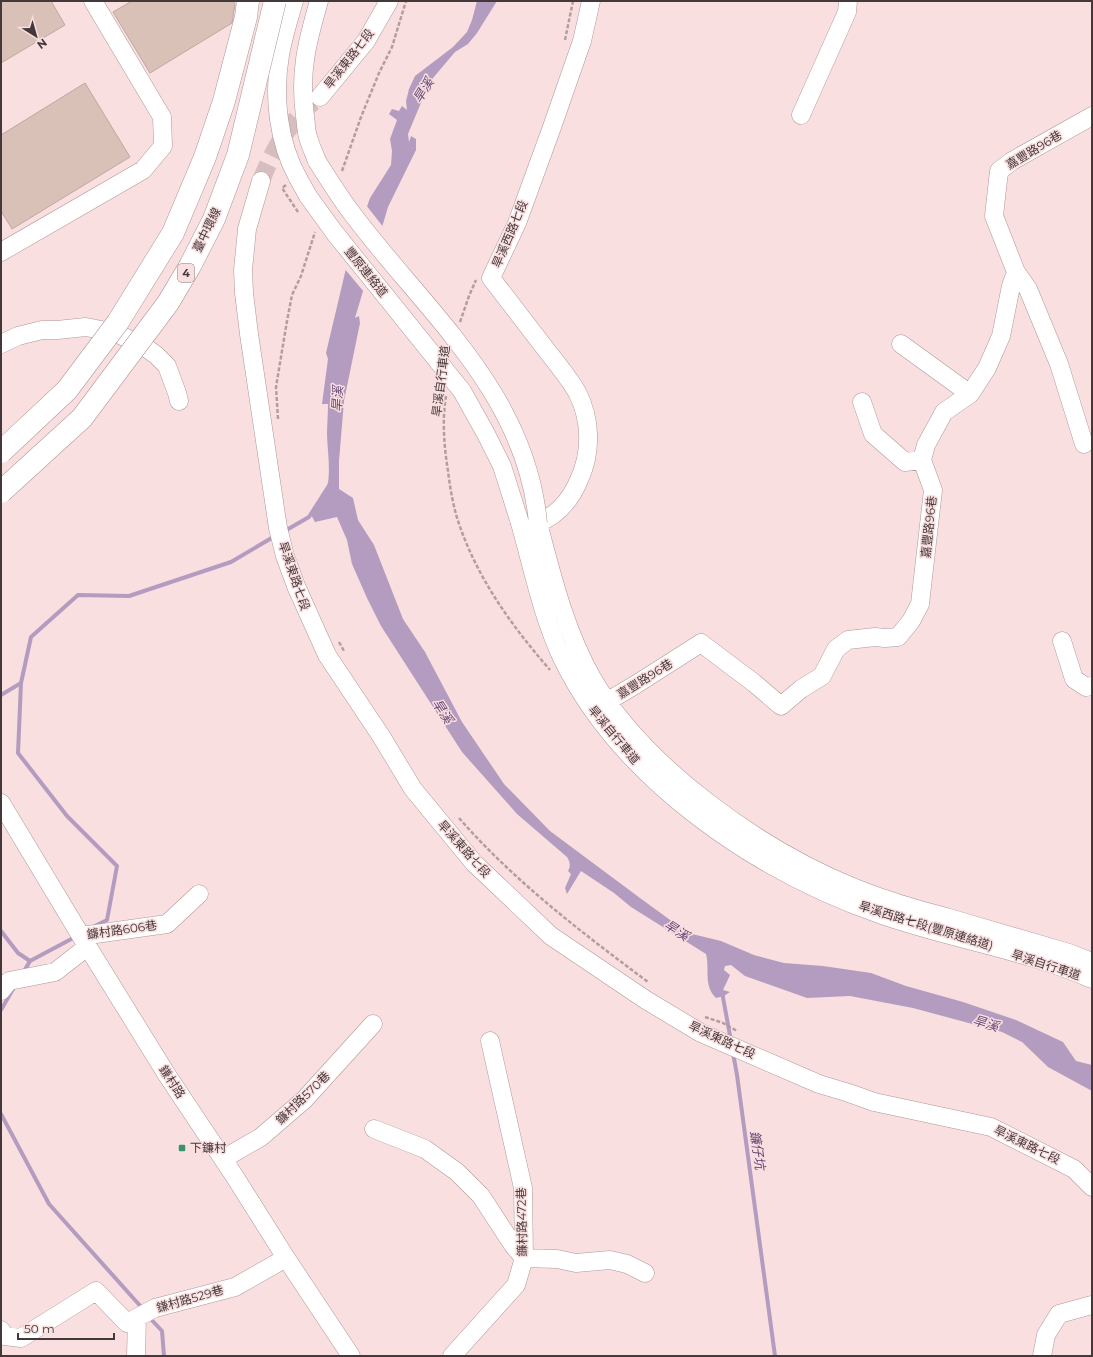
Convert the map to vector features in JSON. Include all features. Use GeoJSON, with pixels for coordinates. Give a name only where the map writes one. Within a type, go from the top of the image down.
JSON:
{"type":"FeatureCollection","features":[{"type":"Feature","properties":{"kind":"highway"},"geometry":{"type":"LineString","coordinates":[[1,452],[67,390],[118,322],[173,233],[205,157],[224,101],[246,17],[248,1]]}},
{"type":"Feature","properties":{"kind":"highway","name":"臺中環線"},"geometry":{"type":"LineString","coordinates":[[1,492],[82,418],[168,303],[190,266],[214,219],[238,155],[275,1]]}},
{"type":"Feature","properties":{"kind":"street"},"geometry":{"type":"LineString","coordinates":[[1,252],[143,170],[163,146],[162,117],[93,1]]}},
{"type":"Feature","properties":{"kind":"street","name":"豐原連絡道"},"geometry":{"type":"LineString","coordinates":[[294,1],[280,56],[277,82],[277,97],[281,129],[290,161],[308,196],[334,232],[462,391],[489,438],[502,466],[520,523]]}},
{"type":"Feature","properties":{"kind":"street"},"geometry":{"type":"LineString","coordinates":[[319,1],[311,25],[302,85],[308,137],[317,160],[355,218],[440,319],[491,388],[522,451],[534,489],[538,522]]}},
{"type":"Feature","properties":{"kind":"street","name":"旱溪東路七段"},"geometry":{"type":"LineString","coordinates":[[320,97],[366,41],[389,1]]}},
{"type":"Feature","properties":{"kind":"street","name":"旱溪西路七段"},"geometry":{"type":"LineString","coordinates":[[538,522],[546,519],[562,508],[578,484],[586,461],[588,441],[586,420],[581,402],[569,380],[491,278],[517,223],[552,127],[582,42],[591,1]]}},
{"type":"Feature","properties":{"kind":"street"},"geometry":{"type":"LineString","coordinates":[[801,115],[847,12],[848,1]]}},
{"type":"Feature","properties":{"kind":"street","name":"嘉豐路96巷"},"geometry":{"type":"LineString","coordinates":[[1016,272],[994,216],[999,171],[1012,161],[1092,116]]}},
{"type":"Feature","properties":{"kind":"street","name":"旱溪東路七段"},"geometry":{"type":"LineString","coordinates":[[261,181],[247,229],[243,270],[244,293],[278,528],[282,542],[296,586],[328,655],[381,736],[413,789],[474,863],[551,936],[646,1000],[701,1033],[819,1084],[874,1102],[991,1127],[1074,1169],[1092,1187]]}},
{"type":"Feature","properties":{"kind":"street"},"geometry":{"type":"LineString","coordinates":[[862,402],[873,434],[905,462],[922,460],[926,445],[944,412],[970,394],[987,368],[1001,336],[1010,286],[1016,272]]}},
{"type":"Feature","properties":{"kind":"street"},"geometry":{"type":"LineString","coordinates":[[1016,272],[1028,289],[1058,364],[1084,444]]}},
{"type":"Feature","properties":{"kind":"street"},"geometry":{"type":"LineString","coordinates":[[1,344],[18,336],[42,330],[57,330],[86,326],[116,333],[145,347],[167,366],[179,400]]}},
{"type":"Feature","properties":{"kind":"street"},"geometry":{"type":"LineString","coordinates":[[901,344],[970,394]]}},
{"type":"Feature","properties":{"kind":"street","name":"嘉豐路96巷"},"geometry":{"type":"LineString","coordinates":[[608,701],[701,643],[754,683],[781,706],[801,689],[822,676],[836,650],[848,640],[875,637],[898,637],[911,621],[920,604],[933,490],[922,460]]}},
{"type":"Feature","properties":{"kind":"street","name":"旱溪西路七段(豐原連絡道)"},"geometry":{"type":"LineString","coordinates":[[538,522],[563,614],[584,663],[593,679],[635,735],[676,776],[706,801],[739,826],[789,856],[854,888],[894,902],[1070,953],[1092,962]]}},
{"type":"Feature","properties":{"kind":"street","name":"旱溪西路七段(豐原連絡道)"},"geometry":{"type":"LineString","coordinates":[[520,523],[536,587],[548,625],[562,657],[578,687],[607,729],[652,778],[677,799],[730,839],[763,860],[792,876],[842,899],[904,922],[1061,966],[1092,979]]}},
{"type":"Feature","properties":{"kind":"street"},"geometry":{"type":"LineString","coordinates":[[1062,641],[1074,679],[1086,687],[1092,686]]}},
{"type":"Feature","properties":{"kind":"street","name":"鎌村路"},"geometry":{"type":"LineString","coordinates":[[1,803],[167,1075],[351,1356]]}},
{"type":"Feature","properties":{"kind":"street","name":"鐮村路606巷"},"geometry":{"type":"LineString","coordinates":[[84,941],[167,924],[200,894]]}},
{"type":"Feature","properties":{"kind":"street"},"geometry":{"type":"LineString","coordinates":[[1,991],[10,980],[55,972],[84,941]]}},
{"type":"Feature","properties":{"kind":"street","name":"鐮村路570巷"},"geometry":{"type":"LineString","coordinates":[[223,1160],[261,1137],[304,1100],[373,1024]]}},
{"type":"Feature","properties":{"kind":"street","name":"鐮村路472巷"},"geometry":{"type":"LineString","coordinates":[[452,1356],[516,1285],[524,1258],[523,1188],[490,1041]]}},
{"type":"Feature","properties":{"kind":"street"},"geometry":{"type":"LineString","coordinates":[[374,1130],[425,1148],[457,1172],[482,1196],[513,1245],[524,1258],[557,1259],[576,1262],[610,1260],[627,1264],[645,1273]]}},
{"type":"Feature","properties":{"kind":"street","name":"鎌村路529巷"},"geometry":{"type":"LineString","coordinates":[[137,1318],[155,1308],[235,1287],[286,1258]]}},
{"type":"Feature","properties":{"kind":"street"},"geometry":{"type":"LineString","coordinates":[[1,1330],[5,1336],[21,1338],[96,1291],[127,1323],[137,1318],[136,1356]]}},
{"type":"Feature","properties":{"kind":"street"},"geometry":{"type":"LineString","coordinates":[[1042,1356],[1046,1335],[1059,1314],[1092,1305]]}},
{"type":"Feature","properties":{"kind":"path"},"geometry":{"type":"LineString","coordinates":[[342,171],[361,116],[379,73],[392,47],[406,1]]}},
{"type":"Feature","properties":{"kind":"path"},"geometry":{"type":"LineString","coordinates":[[282,188],[298,212]]}},
{"type":"Feature","properties":{"kind":"path"},"geometry":{"type":"LineString","coordinates":[[279,422],[276,387],[292,295],[301,276],[316,230]]}},
{"type":"Feature","properties":{"kind":"path"},"geometry":{"type":"LineString","coordinates":[[459,324],[469,296],[478,277]]}},
{"type":"Feature","properties":{"kind":"path","name":"旱溪自行車道"},"geometry":{"type":"LineString","coordinates":[[447,392],[444,407],[444,450],[458,521],[475,564],[491,593],[510,622],[553,673]]}},
{"type":"Feature","properties":{"kind":"path"},"geometry":{"type":"LineString","coordinates":[[339,642],[346,655]]}},
{"type":"Feature","properties":{"kind":"path"},"geometry":{"type":"LineString","coordinates":[[456,815],[482,844],[518,880],[603,948],[653,985]]}},
{"type":"Feature","properties":{"kind":"path"},"geometry":{"type":"LineString","coordinates":[[699,1013],[723,1023],[742,1034]]}},
{"type":"Feature","properties":{"kind":"water","name":"旱溪"},"geometry":{"type":"Polygon","coordinates":[[[477,1],[497,1],[477,33],[468,44],[455,52],[433,78],[408,134],[409,142],[411,136],[416,139],[416,150],[388,207],[355,318],[359,316],[360,323],[344,401],[339,461],[339,489],[353,498],[358,520],[374,545],[403,619],[425,652],[462,722],[504,784],[550,831],[688,933],[721,941],[754,955],[784,963],[823,966],[871,973],[906,986],[963,1002],[1016,1020],[1063,1042],[1076,1061],[1092,1065],[1092,1091],[1048,1067],[1022,1042],[1002,1032],[913,1008],[850,996],[807,998],[745,976],[731,965],[725,966],[724,970],[730,975],[723,990],[730,992],[724,996],[716,998],[712,993],[708,982],[706,954],[631,907],[614,893],[581,871],[567,894],[565,888],[571,874],[568,871],[570,864],[567,857],[517,814],[462,752],[381,626],[352,564],[347,540],[337,517],[315,522],[310,513],[324,497],[329,477],[327,435],[328,404],[322,404],[328,359],[326,353],[348,260],[370,198],[391,165],[392,151],[390,139],[397,120],[389,114],[392,109],[399,111],[402,106],[407,110],[406,101],[409,89],[415,76],[453,47],[467,32],[477,1]]]}},
{"type":"Feature","properties":{"kind":"pier"},"geometry":{"type":"Polygon","coordinates":[[[366,205],[384,228],[364,292],[344,268],[366,205]]]}},
{"type":"Feature","properties":{"kind":"building"},"geometry":{"type":"Polygon","coordinates":[[[1,1],[51,1],[65,25],[1,63],[1,1]]]}},
{"type":"Feature","properties":{"kind":"building"},"geometry":{"type":"Polygon","coordinates":[[[132,1],[233,1],[235,4],[232,23],[150,73],[113,12],[132,1]]]}},
{"type":"Feature","properties":{"kind":"building"},"geometry":{"type":"Polygon","coordinates":[[[85,83],[130,157],[12,229],[1,211],[1,135],[85,83]]]}},
{"type":"Feature","properties":{"kind":"waterway"},"geometry":{"type":"LineString","coordinates":[[283,532],[309,517],[330,484]]}},
{"type":"Feature","properties":{"kind":"waterway"},"geometry":{"type":"LineString","coordinates":[[95,926],[107,920],[117,866],[67,816],[18,753],[21,683],[31,637],[78,595],[129,596],[231,562],[275,536]]}},
{"type":"Feature","properties":{"kind":"waterway"},"geometry":{"type":"LineString","coordinates":[[1,695],[21,683]]}},
{"type":"Feature","properties":{"kind":"waterway"},"geometry":{"type":"LineString","coordinates":[[1,931],[18,953],[30,961]]}},
{"type":"Feature","properties":{"kind":"waterway"},"geometry":{"type":"LineString","coordinates":[[23,973],[30,961],[77,936]]}},
{"type":"Feature","properties":{"kind":"waterway"},"geometry":{"type":"LineString","coordinates":[[1,1010],[13,989]]}},
{"type":"Feature","properties":{"kind":"waterway","name":"鐮仔坑"},"geometry":{"type":"LineString","coordinates":[[722,992],[731,1041]]}},
{"type":"Feature","properties":{"kind":"waterway","name":"鐮仔坑"},"geometry":{"type":"LineString","coordinates":[[733,1053],[775,1356]]}},
{"type":"Feature","properties":{"kind":"waterway"},"geometry":{"type":"LineString","coordinates":[[1,1114],[49,1204],[143,1309]]}},
{"type":"Feature","properties":{"kind":"waterway"},"geometry":{"type":"LineString","coordinates":[[148,1316],[162,1331],[164,1356]]}},
{"type":"Feature","properties":{"kind":"tunnel"},"geometry":{"type":"LineString","coordinates":[[261,181],[282,138],[296,119],[313,102]]}},
{"type":"Feature","properties":{"kind":"place","name":"下鐮村"},"geometry":{"type":"Point","coordinates":[182,1148]}}]}
